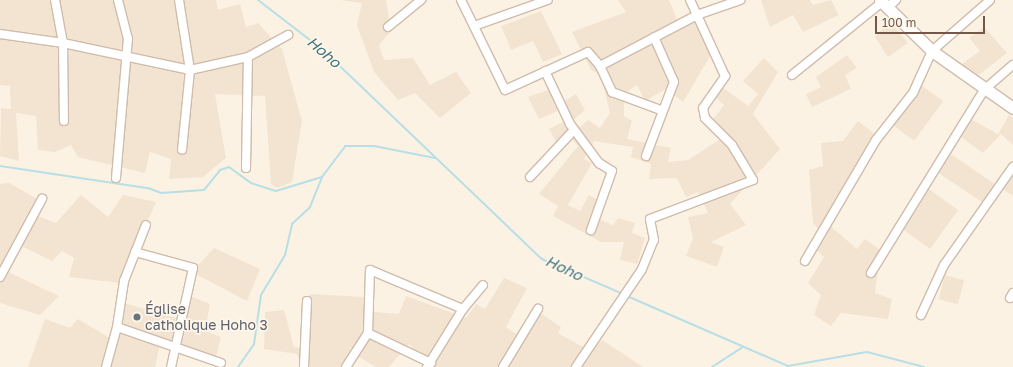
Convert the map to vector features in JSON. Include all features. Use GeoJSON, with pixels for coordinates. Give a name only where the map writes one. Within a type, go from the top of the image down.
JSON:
{"type":"FeatureCollection","features":[{"type":"Feature","properties":{"kind":"street"},"geometry":{"type":"LineString","coordinates":[[55,0],[63,43],[64,122]]}},
{"type":"Feature","properties":{"kind":"street"},"geometry":{"type":"LineString","coordinates":[[116,178],[128,39],[118,0]]}},
{"type":"Feature","properties":{"kind":"street"},"geometry":{"type":"LineString","coordinates":[[179,0],[190,70],[182,150]]}},
{"type":"Feature","properties":{"kind":"street"},"geometry":{"type":"LineString","coordinates":[[388,27],[421,0]]}},
{"type":"Feature","properties":{"kind":"street"},"geometry":{"type":"LineString","coordinates":[[461,0],[505,90],[588,52],[600,66],[612,92],[663,111]]}},
{"type":"Feature","properties":{"kind":"street"},"geometry":{"type":"LineString","coordinates":[[474,26],[548,0]]}},
{"type":"Feature","properties":{"kind":"street"},"geometry":{"type":"LineString","coordinates":[[576,367],[642,269],[654,240],[650,219],[753,180],[732,145],[705,118],[703,108],[725,76],[690,0]]}},
{"type":"Feature","properties":{"kind":"street"},"geometry":{"type":"LineString","coordinates":[[600,66],[697,15],[740,0]]}},
{"type":"Feature","properties":{"kind":"street"},"geometry":{"type":"LineString","coordinates":[[792,75],[883,4],[896,0]]}},
{"type":"Feature","properties":{"kind":"street"},"geometry":{"type":"LineString","coordinates":[[805,261],[876,140],[913,93],[932,51],[990,0]]}},
{"type":"Feature","properties":{"kind":"street"},"geometry":{"type":"LineString","coordinates":[[883,4],[932,51],[984,90],[1013,108]]}},
{"type":"Feature","properties":{"kind":"street"},"geometry":{"type":"LineString","coordinates":[[0,34],[63,43],[190,70],[248,57],[288,35]]}},
{"type":"Feature","properties":{"kind":"street"},"geometry":{"type":"LineString","coordinates":[[646,156],[674,82],[654,38]]}},
{"type":"Feature","properties":{"kind":"street"},"geometry":{"type":"LineString","coordinates":[[246,168],[248,57]]}},
{"type":"Feature","properties":{"kind":"street"},"geometry":{"type":"LineString","coordinates":[[871,273],[984,90],[1013,65]]}},
{"type":"Feature","properties":{"kind":"street"},"geometry":{"type":"LineString","coordinates":[[545,71],[574,130],[599,164],[612,171],[591,230]]}},
{"type":"Feature","properties":{"kind":"street"},"geometry":{"type":"LineString","coordinates":[[530,177],[574,130]]}},
{"type":"Feature","properties":{"kind":"street"},"geometry":{"type":"LineString","coordinates":[[921,315],[944,265],[1013,167]]}},
{"type":"Feature","properties":{"kind":"street"},"geometry":{"type":"LineString","coordinates":[[0,277],[42,199]]}},
{"type":"Feature","properties":{"kind":"street"},"geometry":{"type":"LineString","coordinates":[[106,367],[117,327],[124,281],[146,225]]}},
{"type":"Feature","properties":{"kind":"street"},"geometry":{"type":"LineString","coordinates":[[135,252],[193,268],[171,367]]}},
{"type":"Feature","properties":{"kind":"street"},"geometry":{"type":"LineString","coordinates":[[346,367],[368,333],[370,270],[463,309]]}},
{"type":"Feature","properties":{"kind":"street"},"geometry":{"type":"LineString","coordinates":[[368,333],[429,365],[463,309],[483,285]]}},
{"type":"Feature","properties":{"kind":"street"},"geometry":{"type":"LineString","coordinates":[[304,367],[302,361],[307,301]]}},
{"type":"Feature","properties":{"kind":"street"},"geometry":{"type":"LineString","coordinates":[[503,367],[538,309]]}},
{"type":"Feature","properties":{"kind":"street"},"geometry":{"type":"LineString","coordinates":[[117,327],[221,364]]}},
{"type":"Feature","properties":{"kind":"shaded area"},"geometry":{"type":"Polygon","coordinates":[[[0,0],[216,0],[218,10],[240,4],[246,27],[258,23],[282,49],[302,121],[292,182],[277,188],[271,184],[265,96],[215,94],[226,158],[203,177],[169,179],[171,159],[150,152],[145,173],[78,157],[71,145],[55,152],[38,150],[36,116],[16,113],[19,161],[0,156],[1,108],[11,109],[10,86],[0,85],[0,0]]]}},
{"type":"Feature","properties":{"kind":"shaded area"},"geometry":{"type":"Polygon","coordinates":[[[340,0],[386,0],[391,31],[379,45],[384,60],[413,58],[430,85],[456,72],[471,93],[440,118],[415,93],[398,100],[374,72],[357,25],[362,3],[340,0]]]}},
{"type":"Feature","properties":{"kind":"shaded area"},"geometry":{"type":"Polygon","coordinates":[[[618,0],[669,0],[680,27],[697,18],[715,48],[683,102],[666,89],[645,101],[637,85],[624,94],[624,116],[632,121],[627,139],[671,148],[668,162],[688,160],[722,138],[709,125],[724,105],[715,97],[722,87],[748,106],[758,94],[743,81],[764,58],[778,72],[753,114],[780,149],[730,204],[746,225],[711,242],[724,247],[717,267],[686,256],[693,238],[688,217],[708,213],[698,192],[686,197],[677,178],[649,179],[651,164],[631,157],[633,147],[594,141],[584,159],[592,163],[568,205],[580,211],[589,195],[600,201],[594,217],[613,225],[618,218],[635,223],[632,233],[645,238],[637,264],[620,260],[624,242],[601,242],[553,216],[558,206],[539,194],[578,146],[570,137],[558,145],[549,129],[565,121],[560,110],[539,119],[528,97],[554,88],[560,104],[576,94],[585,110],[570,123],[573,133],[588,120],[600,128],[610,113],[601,75],[591,70],[572,32],[626,12],[618,0]]]}},
{"type":"Feature","properties":{"kind":"shaded area"},"geometry":{"type":"Polygon","coordinates":[[[761,0],[810,0],[813,5],[831,0],[839,15],[803,32],[793,15],[770,27],[761,0]]]}},
{"type":"Feature","properties":{"kind":"shaded area"},"geometry":{"type":"Polygon","coordinates":[[[541,11],[562,54],[543,62],[533,41],[511,50],[501,26],[541,11]]]}},
{"type":"Feature","properties":{"kind":"shaded area"},"geometry":{"type":"Polygon","coordinates":[[[890,21],[908,43],[888,57],[875,37],[890,21]]]}},
{"type":"Feature","properties":{"kind":"shaded area"},"geometry":{"type":"Polygon","coordinates":[[[984,27],[1007,53],[976,77],[959,66],[980,51],[969,38],[984,27]]]}},
{"type":"Feature","properties":{"kind":"shaded area"},"geometry":{"type":"Polygon","coordinates":[[[847,55],[857,68],[845,75],[851,89],[812,107],[806,94],[821,87],[816,77],[847,55]]]}},
{"type":"Feature","properties":{"kind":"shaded area"},"geometry":{"type":"Polygon","coordinates":[[[918,83],[943,101],[914,141],[889,123],[918,83]]]}},
{"type":"Feature","properties":{"kind":"shaded area"},"geometry":{"type":"Polygon","coordinates":[[[1009,115],[1013,118],[1013,145],[1001,134],[983,153],[957,134],[969,118],[998,134],[1009,115]]]}},
{"type":"Feature","properties":{"kind":"shaded area"},"geometry":{"type":"Polygon","coordinates":[[[858,121],[879,137],[828,224],[857,249],[865,239],[887,255],[878,267],[875,293],[892,299],[888,319],[841,313],[831,326],[814,315],[821,295],[808,283],[824,257],[812,246],[823,233],[813,223],[809,170],[823,166],[821,143],[843,141],[858,121]]]}},
{"type":"Feature","properties":{"kind":"shaded area"},"geometry":{"type":"Polygon","coordinates":[[[945,150],[999,187],[1013,169],[1013,196],[1001,188],[988,206],[934,170],[945,150]]]}},
{"type":"Feature","properties":{"kind":"shaded area"},"geometry":{"type":"Polygon","coordinates":[[[9,183],[39,200],[35,215],[56,223],[81,195],[108,217],[123,195],[156,202],[120,283],[69,277],[74,258],[62,251],[52,261],[19,245],[4,270],[59,296],[40,315],[0,303],[0,184],[9,183]]]}},
{"type":"Feature","properties":{"kind":"shaded area"},"geometry":{"type":"Polygon","coordinates":[[[929,189],[958,210],[930,249],[901,228],[929,189]]]}},
{"type":"Feature","properties":{"kind":"shaded area"},"geometry":{"type":"Polygon","coordinates":[[[214,248],[260,269],[247,301],[192,272],[214,248]]]}},
{"type":"Feature","properties":{"kind":"shaded area"},"geometry":{"type":"Polygon","coordinates":[[[945,275],[964,280],[958,304],[939,299],[945,275]]]}},
{"type":"Feature","properties":{"kind":"shaded area"},"geometry":{"type":"Polygon","coordinates":[[[504,278],[527,288],[506,327],[522,338],[540,313],[561,327],[558,333],[592,352],[602,340],[643,367],[430,367],[409,344],[389,367],[376,367],[359,357],[349,367],[302,367],[297,354],[264,349],[265,312],[284,310],[294,347],[302,348],[310,294],[365,297],[365,311],[399,314],[406,296],[466,318],[476,304],[485,309],[504,278]]]}},
{"type":"Feature","properties":{"kind":"shaded area"},"geometry":{"type":"Polygon","coordinates":[[[185,294],[210,304],[205,331],[221,337],[215,362],[160,345],[155,367],[28,367],[45,319],[70,328],[78,319],[113,340],[120,302],[176,318],[185,294]]]}},
{"type":"Feature","properties":{"kind":"waterway","name":"Hoho"},"geometry":{"type":"LineString","coordinates":[[258,0],[323,50],[542,259],[623,294]]}},
{"type":"Feature","properties":{"kind":"waterway"},"geometry":{"type":"LineString","coordinates":[[238,367],[254,344],[261,295],[285,255],[292,224],[310,207],[322,177],[345,146],[374,146],[435,158]]}},
{"type":"Feature","properties":{"kind":"waterway"},"geometry":{"type":"LineString","coordinates":[[0,166],[148,188],[161,193],[204,190],[220,170],[229,167],[251,183],[276,191],[322,177]]}},
{"type":"Feature","properties":{"kind":"waterway","name":"Hoho"},"geometry":{"type":"LineString","coordinates":[[627,296],[788,366],[867,352],[924,367]]}},
{"type":"Feature","properties":{"kind":"waterway"},"geometry":{"type":"LineString","coordinates":[[712,367],[743,347]]}},
{"type":"Feature","properties":{"kind":"place","name":"Église catholique Hoho 3"},"geometry":{"type":"Point","coordinates":[137,317]}}]}
